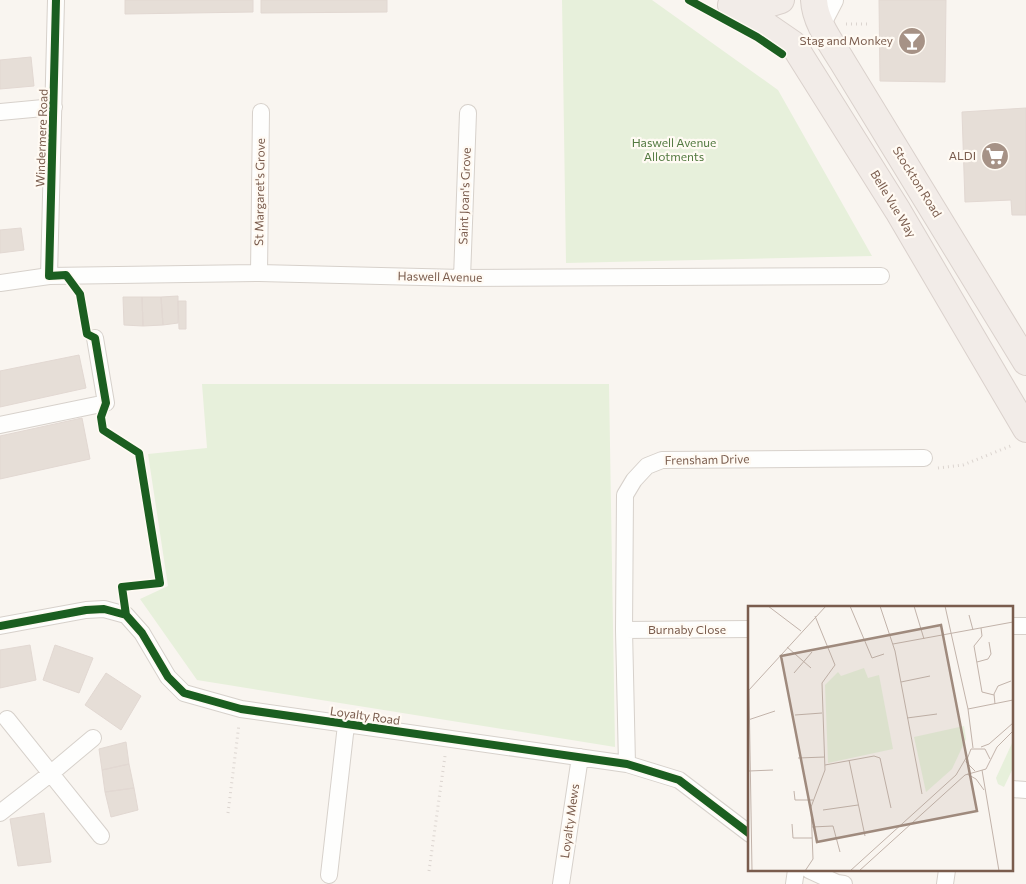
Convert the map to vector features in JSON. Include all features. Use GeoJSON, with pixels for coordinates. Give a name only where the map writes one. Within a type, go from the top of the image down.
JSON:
{"type":"FeatureCollection","features":[{"type":"Feature","properties":{"kind":"highway"},"geometry":{"type":"LineString","coordinates":[[726,2],[755,8],[781,0]]}},
{"type":"Feature","properties":{"kind":"highway","name":"Belle Vue Way"},"geometry":{"type":"LineString","coordinates":[[726,2],[761,22],[793,44],[898,211],[1021,436]]}},
{"type":"Feature","properties":{"kind":"highway","name":"Stockton Road"},"geometry":{"type":"LineString","coordinates":[[827,12],[842,61],[1026,362]]}},
{"type":"Feature","properties":{"kind":"street","name":"Windermere Road"},"geometry":{"type":"LineString","coordinates":[[49,276],[56,0]]}},
{"type":"Feature","properties":{"kind":"street"},"geometry":{"type":"LineString","coordinates":[[0,112],[54,107]]}},
{"type":"Feature","properties":{"kind":"street","name":"St Margaret's Grove"},"geometry":{"type":"LineString","coordinates":[[259,273],[261,112]]}},
{"type":"Feature","properties":{"kind":"street","name":"Saint Joan's Grove"},"geometry":{"type":"LineString","coordinates":[[462,278],[468,113]]}},
{"type":"Feature","properties":{"kind":"street","name":"Haswell Avenue"},"geometry":{"type":"LineString","coordinates":[[0,283],[49,276],[259,273],[462,278],[881,276]]}},
{"type":"Feature","properties":{"kind":"street"},"geometry":{"type":"LineString","coordinates":[[0,425],[106,403],[95,338]]}},
{"type":"Feature","properties":{"kind":"street","name":"Frensham Drive"},"geometry":{"type":"LineString","coordinates":[[626,764],[624,630],[625,495],[634,480],[647,466],[662,460],[924,458]]}},
{"type":"Feature","properties":{"kind":"street","name":"Loyalty Road"},"geometry":{"type":"LineString","coordinates":[[0,626],[86,610],[104,609],[126,615],[142,633],[168,678],[184,694],[241,709],[626,764],[679,780],[748,832]]}},
{"type":"Feature","properties":{"kind":"street","name":"Burnaby Close"},"geometry":{"type":"LineString","coordinates":[[624,630],[748,629]]}},
{"type":"Feature","properties":{"kind":"street"},"geometry":{"type":"LineString","coordinates":[[7,719],[101,836]]}},
{"type":"Feature","properties":{"kind":"street","name":"Loyalty Road"},"geometry":{"type":"LineString","coordinates":[[329,875],[346,725]]}},
{"type":"Feature","properties":{"kind":"street"},"geometry":{"type":"LineString","coordinates":[[0,813],[93,738]]}},
{"type":"Feature","properties":{"kind":"street","name":"Loyalty Mews"},"geometry":{"type":"LineString","coordinates":[[561,884],[580,757]]}},
{"type":"Feature","properties":{"kind":"street"},"geometry":{"type":"LineString","coordinates":[[813,872],[837,883],[844,884]]}},
{"type":"Feature","properties":{"kind":"path"},"geometry":{"type":"LineString","coordinates":[[827,12],[870,24]]}},
{"type":"Feature","properties":{"kind":"path"},"geometry":{"type":"LineString","coordinates":[[924,458],[937,468],[963,465],[1021,436]]}},
{"type":"Feature","properties":{"kind":"path"},"geometry":{"type":"LineString","coordinates":[[228,813],[241,709]]}},
{"type":"Feature","properties":{"kind":"path"},"geometry":{"type":"LineString","coordinates":[[429,871],[447,738]]}},
{"type":"Feature","properties":{"kind":"green space","name":"Haswell Avenue Allotments"},"geometry":{"type":"Polygon","coordinates":[[[562,0],[652,0],[778,90],[872,256],[566,263],[562,0]]]}},
{"type":"Feature","properties":{"kind":"green space"},"geometry":{"type":"Polygon","coordinates":[[[202,384],[609,384],[615,747],[197,680],[140,599],[168,586],[148,454],[207,448],[202,384]]]}},
{"type":"Feature","properties":{"kind":"building"},"geometry":{"type":"Polygon","coordinates":[[[125,0],[253,0],[253,12],[125,14],[125,0]]]}},
{"type":"Feature","properties":{"kind":"building"},"geometry":{"type":"Polygon","coordinates":[[[261,0],[387,0],[387,12],[261,13],[261,0]]]}},
{"type":"Feature","properties":{"kind":"building","name":"Stag and Monkey"},"geometry":{"type":"Polygon","coordinates":[[[879,0],[946,0],[945,82],[880,81],[879,0]]]}},
{"type":"Feature","properties":{"kind":"building"},"geometry":{"type":"Polygon","coordinates":[[[31,57],[34,86],[0,89],[0,60],[31,57]]]}},
{"type":"Feature","properties":{"kind":"building","name":"ALDI"},"geometry":{"type":"Polygon","coordinates":[[[1026,108],[1026,215],[1012,215],[1011,200],[965,202],[962,112],[1026,108]]]}},
{"type":"Feature","properties":{"kind":"building"},"geometry":{"type":"Polygon","coordinates":[[[21,228],[24,250],[0,253],[0,230],[21,228]]]}},
{"type":"Feature","properties":{"kind":"building"},"geometry":{"type":"Polygon","coordinates":[[[178,296],[178,323],[163,325],[161,297],[178,296]]]}},
{"type":"Feature","properties":{"kind":"building"},"geometry":{"type":"Polygon","coordinates":[[[123,297],[142,297],[143,326],[124,325],[123,297]]]}},
{"type":"Feature","properties":{"kind":"building"},"geometry":{"type":"Polygon","coordinates":[[[142,297],[161,297],[163,325],[143,326],[142,297]]]}},
{"type":"Feature","properties":{"kind":"building"},"geometry":{"type":"Polygon","coordinates":[[[178,301],[186,301],[186,329],[179,329],[178,301]]]}},
{"type":"Feature","properties":{"kind":"building"},"geometry":{"type":"Polygon","coordinates":[[[79,355],[86,388],[0,407],[0,371],[79,355]]]}},
{"type":"Feature","properties":{"kind":"building"},"geometry":{"type":"Polygon","coordinates":[[[82,418],[90,459],[0,479],[0,436],[82,418]]]}},
{"type":"Feature","properties":{"kind":"building"},"geometry":{"type":"Polygon","coordinates":[[[30,645],[36,680],[0,688],[0,650],[30,645]]]}},
{"type":"Feature","properties":{"kind":"building"},"geometry":{"type":"Polygon","coordinates":[[[55,645],[93,658],[79,693],[43,680],[55,645]]]}},
{"type":"Feature","properties":{"kind":"building"},"geometry":{"type":"Polygon","coordinates":[[[106,673],[141,696],[121,730],[85,705],[106,673]]]}},
{"type":"Feature","properties":{"kind":"building"},"geometry":{"type":"Polygon","coordinates":[[[126,742],[129,764],[102,770],[99,749],[126,742]]]}},
{"type":"Feature","properties":{"kind":"building"},"geometry":{"type":"Polygon","coordinates":[[[129,764],[134,788],[105,792],[102,770],[129,764]]]}},
{"type":"Feature","properties":{"kind":"building"},"geometry":{"type":"Polygon","coordinates":[[[134,788],[138,810],[111,817],[105,792],[134,788]]]}},
{"type":"Feature","properties":{"kind":"building"},"geometry":{"type":"Polygon","coordinates":[[[44,813],[51,862],[18,866],[10,819],[44,813]]]}},
{"type":"Feature","properties":{"kind":"cycle path"},"geometry":{"type":"LineString","coordinates":[[56,0],[49,276],[66,275],[80,294],[87,334],[95,338],[106,403],[101,417],[103,430],[139,453],[160,583],[122,587],[126,615]]}},
{"type":"Feature","properties":{"kind":"cycle path"},"geometry":{"type":"LineString","coordinates":[[689,0],[757,37],[782,54]]}},
{"type":"Feature","properties":{"kind":"cycle path"},"geometry":{"type":"LineString","coordinates":[[0,626],[86,610],[104,609],[126,615],[142,633],[168,677],[184,693],[241,709],[627,764],[679,780],[748,832]]}},
{"type":"Feature","properties":{"kind":"place","name":"Stag and Monkey"},"geometry":{"type":"Point","coordinates":[912,41]}},
{"type":"Feature","properties":{"kind":"place","name":"ALDI"},"geometry":{"type":"Point","coordinates":[995,156]}}]}
